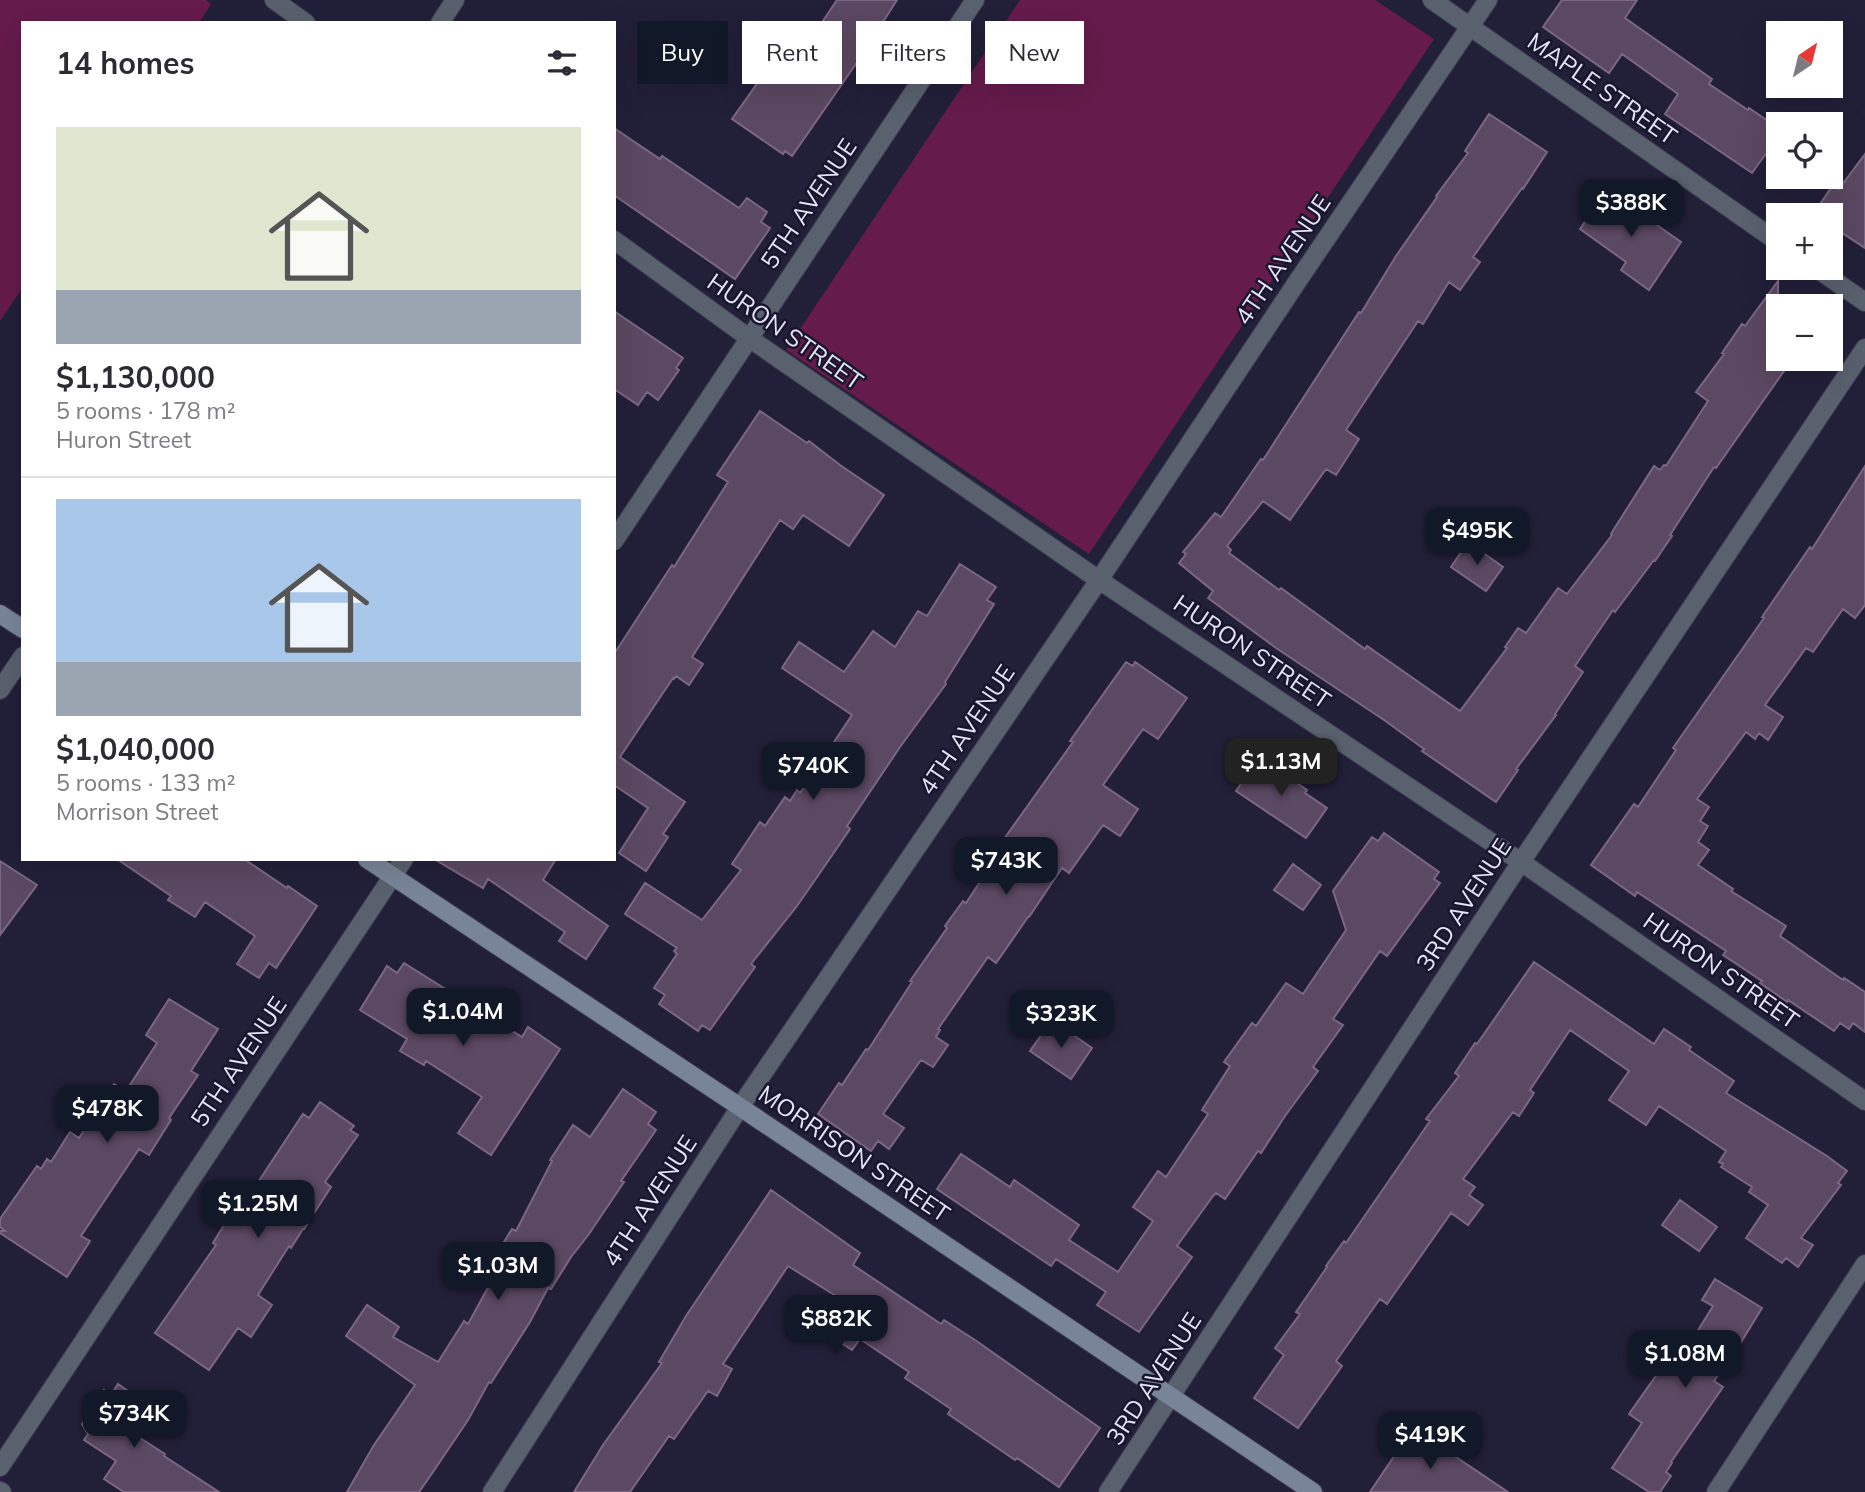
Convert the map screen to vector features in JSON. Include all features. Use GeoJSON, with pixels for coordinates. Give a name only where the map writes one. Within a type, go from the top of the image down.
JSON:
{"type":"FeatureCollection","features":[{"type":"Feature","properties":{"kind":"street"},"geometry":{"type":"LineString","coordinates":[[274,0],[303,21]]}},
{"type":"Feature","properties":{"kind":"street"},"geometry":{"type":"LineString","coordinates":[[441,21],[456,0]]}},
{"type":"Feature","properties":{"kind":"street","name":"5TH AVENUE"},"geometry":{"type":"LineString","coordinates":[[616,538],[975,0]]}},
{"type":"Feature","properties":{"kind":"street","name":"MAPLE STREET"},"geometry":{"type":"LineString","coordinates":[[1432,0],[1766,234]]}},
{"type":"Feature","properties":{"kind":"street","name":"4TH AVENUE"},"geometry":{"type":"LineString","coordinates":[[492,1492],[740,1107],[1099,580],[1488,0]]}},
{"type":"Feature","properties":{"kind":"street","name":"HURON STREET"},"geometry":{"type":"LineString","coordinates":[[616,241],[749,338],[1099,580],[1521,862],[1865,1101]]}},
{"type":"Feature","properties":{"kind":"street"},"geometry":{"type":"LineString","coordinates":[[1833,280],[1865,302]]}},
{"type":"Feature","properties":{"kind":"street","name":"3RD AVENUE"},"geometry":{"type":"LineString","coordinates":[[1108,1492],[1521,862],[1865,348]]}},
{"type":"Feature","properties":{"kind":"street"},"geometry":{"type":"LineString","coordinates":[[0,614],[21,628]]}},
{"type":"Feature","properties":{"kind":"street"},"geometry":{"type":"LineString","coordinates":[[0,690],[21,659]]}},
{"type":"Feature","properties":{"kind":"street","name":"MORRISON STREET"},"geometry":{"type":"LineString","coordinates":[[370,861],[1313,1492]]}},
{"type":"Feature","properties":{"kind":"street","name":"5TH AVENUE"},"geometry":{"type":"LineString","coordinates":[[0,1467],[403,861]]}},
{"type":"Feature","properties":{"kind":"street"},"geometry":{"type":"LineString","coordinates":[[1716,1492],[1865,1264]]}},
{"type":"Feature","properties":{"kind":"shaded area"},"geometry":{"type":"Polygon","coordinates":[[[0,0],[206,0],[211,4],[200,21],[21,21],[21,290],[0,321],[0,0]]]}},
{"type":"Feature","properties":{"kind":"shaded area"},"geometry":{"type":"Polygon","coordinates":[[[1020,0],[1375,0],[1434,39],[1089,554],[786,350],[964,84],[971,84],[971,73],[985,52],[985,84],[1084,84],[1084,21],[1006,21],[1020,0]]]}},
{"type":"Feature","properties":{"kind":"building"},"geometry":{"type":"Polygon","coordinates":[[[837,0],[897,0],[884,21],[856,21],[856,64],[792,156],[785,151],[783,154],[732,119],[757,84],[842,84],[842,21],[823,21],[837,0]]]}},
{"type":"Feature","properties":{"kind":"building"},"geometry":{"type":"Polygon","coordinates":[[[1562,0],[1637,0],[1625,18],[1712,79],[1709,84],[1766,120],[1766,154],[1752,173],[1665,114],[1678,94],[1622,54],[1609,73],[1543,27],[1562,0]]]}},
{"type":"Feature","properties":{"kind":"building"},"geometry":{"type":"Polygon","coordinates":[[[1489,114],[1547,152],[1473,257],[1480,262],[1460,290],[1449,282],[1423,324],[1418,321],[1346,430],[1359,439],[1336,475],[1326,469],[1290,520],[1263,501],[1227,546],[1231,550],[1229,553],[1279,590],[1281,588],[1365,649],[1367,646],[1460,711],[1507,648],[1505,647],[1518,628],[1526,633],[1558,588],[1567,594],[1612,535],[1654,466],[1660,470],[1666,466],[1708,401],[1696,392],[1742,324],[1745,326],[1766,297],[1766,371],[1784,371],[1716,468],[1714,467],[1655,561],[1615,612],[1613,610],[1575,666],[1583,672],[1496,802],[1422,751],[1424,749],[1384,720],[1276,648],[1208,598],[1213,591],[1179,563],[1186,554],[1183,552],[1215,513],[1221,517],[1261,459],[1263,460],[1436,196],[1468,153],[1465,151],[1489,114]]]}},
{"type":"Feature","properties":{"kind":"building"},"geometry":{"type":"Polygon","coordinates":[[[616,129],[660,159],[662,156],[739,208],[747,198],[767,212],[761,222],[770,228],[735,279],[616,196],[616,129]]]}},
{"type":"Feature","properties":{"kind":"building"},"geometry":{"type":"Polygon","coordinates":[[[1865,154],[1865,248],[1843,234],[1843,203],[1821,203],[1830,189],[1843,189],[1843,184],[1865,154]]]}},
{"type":"Feature","properties":{"kind":"building"},"geometry":{"type":"Polygon","coordinates":[[[1607,190],[1681,242],[1649,290],[1621,270],[1626,262],[1580,229],[1607,190]]]}},
{"type":"Feature","properties":{"kind":"building"},"geometry":{"type":"Polygon","coordinates":[[[1778,281],[1778,294],[1768,294],[1778,281]]]}},
{"type":"Feature","properties":{"kind":"building"},"geometry":{"type":"Polygon","coordinates":[[[616,312],[683,358],[676,368],[679,370],[658,400],[647,392],[638,405],[616,390],[616,312]]]}},
{"type":"Feature","properties":{"kind":"building"},"geometry":{"type":"Polygon","coordinates":[[[760,411],[807,443],[809,441],[884,495],[849,546],[803,515],[793,529],[780,520],[692,657],[703,664],[689,685],[676,676],[673,678],[620,757],[685,802],[663,834],[668,837],[646,871],[619,853],[648,808],[616,786],[616,651],[728,482],[717,475],[760,411]]]}},
{"type":"Feature","properties":{"kind":"building"},"geometry":{"type":"Polygon","coordinates":[[[1865,466],[1865,605],[1855,618],[1843,609],[1813,652],[1806,648],[1765,705],[1783,717],[1768,740],[1759,733],[1755,739],[1746,732],[1697,799],[1709,807],[1700,821],[1708,826],[1698,842],[1709,850],[1698,865],[1733,889],[1731,891],[1786,926],[1780,936],[1865,992],[1865,1032],[1853,1023],[1849,1029],[1840,1023],[1834,1031],[1760,983],[1762,981],[1723,955],[1726,951],[1637,892],[1635,896],[1591,865],[1634,804],[1638,807],[1676,750],[1673,748],[1810,547],[1812,549],[1865,466]]]}},
{"type":"Feature","properties":{"kind":"building"},"geometry":{"type":"Polygon","coordinates":[[[1468,542],[1503,567],[1486,591],[1451,567],[1468,542]]]}},
{"type":"Feature","properties":{"kind":"building"},"geometry":{"type":"Polygon","coordinates":[[[960,564],[996,587],[987,600],[994,604],[946,684],[847,826],[850,829],[797,906],[751,964],[755,967],[710,1030],[702,1025],[698,1031],[659,1004],[665,995],[654,988],[677,954],[674,951],[677,948],[625,914],[645,883],[702,920],[741,870],[732,864],[760,822],[765,826],[785,797],[790,801],[797,790],[800,793],[852,715],[782,668],[799,642],[844,672],[873,631],[895,647],[918,611],[927,616],[960,564]]]}},
{"type":"Feature","properties":{"kind":"building"},"geometry":{"type":"Polygon","coordinates":[[[1126,662],[1133,666],[1135,662],[1187,698],[1158,739],[1143,729],[1103,785],[1138,809],[1120,836],[1103,825],[1069,873],[1062,868],[996,963],[988,957],[938,1029],[940,1030],[936,1037],[948,1045],[933,1067],[921,1060],[883,1114],[904,1128],[889,1149],[878,1141],[871,1151],[818,1114],[839,1083],[842,1085],[866,1049],[868,1050],[912,982],[910,981],[947,928],[945,926],[963,901],[966,903],[1007,841],[1004,839],[1126,662]]]}},
{"type":"Feature","properties":{"kind":"building"},"geometry":{"type":"Polygon","coordinates":[[[1259,757],[1307,790],[1305,793],[1327,808],[1306,838],[1236,791],[1259,757]]]}},
{"type":"Feature","properties":{"kind":"building"},"geometry":{"type":"Polygon","coordinates":[[[1384,833],[1439,872],[1434,879],[1440,883],[1387,956],[1380,951],[1333,1019],[1343,1025],[1313,1067],[1318,1071],[1261,1153],[1258,1151],[1225,1199],[1216,1193],[1213,1196],[1177,1246],[1192,1257],[1139,1332],[1097,1305],[1106,1292],[1056,1259],[1051,1266],[937,1189],[961,1154],[1010,1187],[1014,1180],[1079,1225],[1069,1240],[1118,1272],[1153,1221],[1133,1207],[1158,1171],[1166,1177],[1208,1114],[1202,1110],[1230,1066],[1224,1062],[1252,1023],[1256,1026],[1286,983],[1303,994],[1346,930],[1333,891],[1372,837],[1378,841],[1384,833]]]}},
{"type":"Feature","properties":{"kind":"building"},"geometry":{"type":"Polygon","coordinates":[[[0,861],[37,885],[0,935],[0,861]]]}},
{"type":"Feature","properties":{"kind":"building"},"geometry":{"type":"Polygon","coordinates":[[[120,861],[247,861],[317,906],[276,968],[269,963],[259,978],[237,964],[255,936],[205,902],[195,917],[168,900],[171,896],[120,861]]]}},
{"type":"Feature","properties":{"kind":"building"},"geometry":{"type":"Polygon","coordinates":[[[437,861],[555,861],[543,880],[608,926],[586,959],[559,941],[565,932],[488,879],[483,888],[437,861]]]}},
{"type":"Feature","properties":{"kind":"building"},"geometry":{"type":"Polygon","coordinates":[[[1293,864],[1321,885],[1303,910],[1274,890],[1293,864]]]}},
{"type":"Feature","properties":{"kind":"building"},"geometry":{"type":"Polygon","coordinates":[[[1534,962],[1654,1044],[1664,1029],[1691,1047],[1689,1050],[1734,1081],[1726,1093],[1847,1171],[1838,1183],[1841,1185],[1801,1238],[1813,1245],[1798,1267],[1786,1258],[1782,1263],[1746,1238],[1768,1205],[1749,1192],[1752,1187],[1721,1167],[1723,1164],[1719,1162],[1726,1151],[1659,1106],[1646,1125],[1609,1100],[1629,1071],[1570,1030],[1530,1090],[1534,1093],[1519,1116],[1513,1112],[1463,1179],[1475,1187],[1469,1195],[1483,1205],[1468,1225],[1451,1213],[1387,1304],[1380,1299],[1377,1303],[1336,1361],[1342,1366],[1298,1428],[1254,1398],[1284,1355],[1275,1348],[1300,1314],[1296,1312],[1326,1266],[1344,1241],[1346,1243],[1430,1121],[1426,1119],[1459,1076],[1455,1073],[1475,1043],[1477,1044],[1534,962]]]}},
{"type":"Feature","properties":{"kind":"building"},"geometry":{"type":"Polygon","coordinates":[[[404,963],[522,1037],[528,1027],[560,1049],[491,1155],[458,1133],[482,1097],[426,1061],[424,1065],[400,1051],[407,1039],[360,1010],[387,966],[397,973],[404,963]]]}},
{"type":"Feature","properties":{"kind":"building"},"geometry":{"type":"Polygon","coordinates":[[[169,999],[218,1029],[191,1071],[198,1075],[169,1118],[171,1120],[149,1155],[139,1149],[81,1236],[90,1241],[67,1277],[0,1233],[5,1231],[0,1227],[0,1219],[37,1166],[41,1169],[47,1159],[51,1162],[70,1132],[79,1138],[114,1084],[126,1091],[157,1043],[146,1035],[169,999]]]}},
{"type":"Feature","properties":{"kind":"building"},"geometry":{"type":"Polygon","coordinates":[[[1052,1020],[1092,1048],[1071,1079],[1030,1051],[1052,1020]]]}},
{"type":"Feature","properties":{"kind":"building"},"geometry":{"type":"Polygon","coordinates":[[[623,1089],[656,1112],[648,1124],[656,1130],[589,1234],[551,1289],[548,1288],[530,1322],[433,1472],[419,1492],[347,1492],[374,1445],[415,1385],[346,1336],[367,1305],[399,1327],[393,1337],[438,1362],[464,1321],[468,1324],[503,1260],[496,1255],[512,1229],[516,1231],[552,1161],[550,1160],[573,1125],[590,1137],[623,1089]]]}},
{"type":"Feature","properties":{"kind":"building"},"geometry":{"type":"Polygon","coordinates":[[[320,1102],[354,1126],[350,1130],[358,1135],[325,1182],[331,1187],[258,1295],[272,1305],[251,1337],[238,1328],[209,1370],[155,1333],[216,1245],[213,1243],[229,1217],[233,1220],[303,1114],[309,1118],[320,1102]]]}},
{"type":"Feature","properties":{"kind":"building"},"geometry":{"type":"Polygon","coordinates":[[[771,1190],[860,1253],[853,1265],[941,1324],[944,1320],[975,1340],[1100,1428],[1059,1487],[948,1414],[951,1409],[905,1378],[909,1372],[860,1339],[852,1350],[824,1332],[844,1301],[788,1266],[723,1364],[732,1369],[717,1396],[708,1391],[674,1439],[669,1436],[630,1492],[574,1492],[603,1445],[662,1363],[659,1362],[686,1316],[771,1190]]]}},
{"type":"Feature","properties":{"kind":"building"},"geometry":{"type":"Polygon","coordinates":[[[1680,1200],[1717,1227],[1699,1251],[1662,1225],[1680,1200]]]}},
{"type":"Feature","properties":{"kind":"building"},"geometry":{"type":"Polygon","coordinates":[[[1715,1279],[1762,1308],[1714,1381],[1723,1387],[1671,1462],[1666,1472],[1671,1476],[1660,1492],[1649,1492],[1612,1468],[1642,1423],[1629,1414],[1674,1350],[1682,1356],[1713,1306],[1702,1300],[1715,1279]]]}},
{"type":"Feature","properties":{"kind":"building"},"geometry":{"type":"Polygon","coordinates":[[[118,1384],[140,1399],[123,1427],[219,1492],[124,1492],[104,1479],[116,1461],[84,1440],[88,1434],[82,1424],[104,1390],[111,1395],[118,1384]]]}},
{"type":"Feature","properties":{"kind":"building"},"geometry":{"type":"Polygon","coordinates":[[[1411,1431],[1421,1438],[1423,1435],[1508,1492],[1370,1492],[1411,1431]]]}}]}
